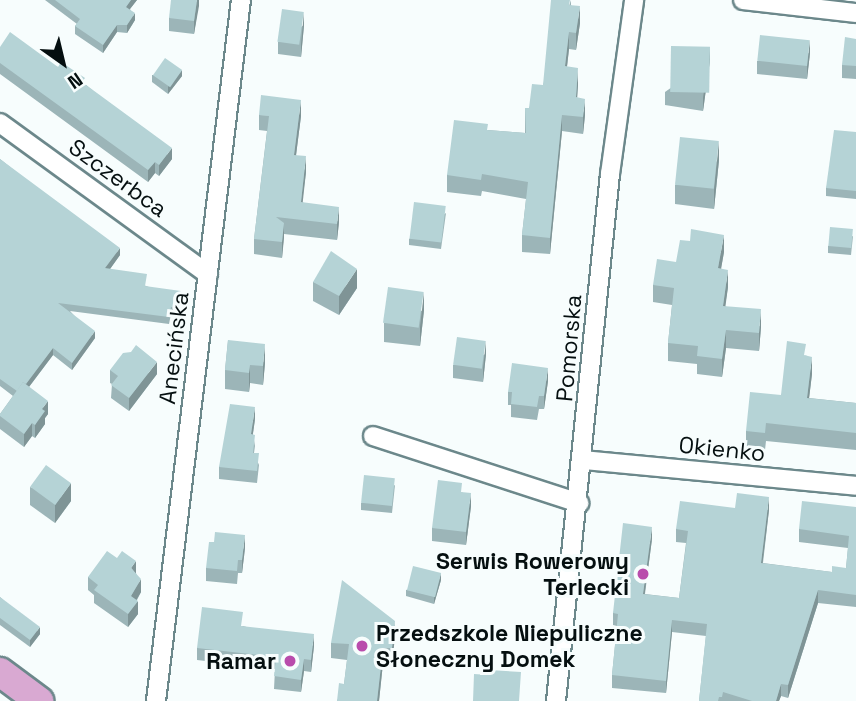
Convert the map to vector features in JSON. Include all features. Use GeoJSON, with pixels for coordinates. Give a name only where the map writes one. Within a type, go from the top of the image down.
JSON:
{"type":"FeatureCollection","features":[{"type":"Feature","properties":{"kind":"main road"},"geometry":{"type":"LineString","coordinates":[[0,673],[39,701]]}},
{"type":"Feature","properties":{"kind":"street","name":"Anecińska"},"geometry":{"type":"LineString","coordinates":[[156,701],[241,0]]}},
{"type":"Feature","properties":{"kind":"street","name":"Pomorska"},"geometry":{"type":"LineString","coordinates":[[556,701],[579,503],[610,174],[634,0]]}},
{"type":"Feature","properties":{"kind":"street"},"geometry":{"type":"LineString","coordinates":[[743,0],[856,13]]}},
{"type":"Feature","properties":{"kind":"street","name":"Szczerbca"},"geometry":{"type":"LineString","coordinates":[[0,123],[208,274]]}},
{"type":"Feature","properties":{"kind":"street"},"geometry":{"type":"LineString","coordinates":[[373,436],[579,503]]}},
{"type":"Feature","properties":{"kind":"street","name":"Okienko"},"geometry":{"type":"LineString","coordinates":[[583,460],[856,486]]}},
{"type":"Feature","properties":{"kind":"building"},"geometry":{"type":"Polygon","coordinates":[[[55,0],[131,0],[126,7],[135,13],[127,25],[117,25],[103,45],[75,26],[80,19],[55,0]]]}},
{"type":"Feature","properties":{"kind":"building"},"geometry":{"type":"Polygon","coordinates":[[[171,0],[197,0],[194,21],[169,18],[171,0]]]}},
{"type":"Feature","properties":{"kind":"building"},"geometry":{"type":"Polygon","coordinates":[[[551,0],[570,0],[569,5],[580,6],[576,33],[569,32],[565,66],[578,68],[576,97],[585,99],[583,117],[562,115],[550,238],[522,235],[528,182],[482,174],[481,180],[447,175],[454,120],[488,124],[487,130],[526,133],[525,108],[529,108],[532,84],[543,85],[551,0]]]}},
{"type":"Feature","properties":{"kind":"building"},"geometry":{"type":"Polygon","coordinates":[[[282,9],[304,12],[299,45],[277,42],[282,9]]]}},
{"type":"Feature","properties":{"kind":"building"},"geometry":{"type":"Polygon","coordinates":[[[10,32],[58,67],[61,62],[85,78],[82,82],[172,148],[159,165],[155,162],[148,170],[0,63],[0,47],[10,32]]]}},
{"type":"Feature","properties":{"kind":"building"},"geometry":{"type":"Polygon","coordinates":[[[760,35],[810,40],[807,66],[757,61],[760,35]]]}},
{"type":"Feature","properties":{"kind":"building"},"geometry":{"type":"Polygon","coordinates":[[[845,37],[856,39],[856,66],[842,65],[845,37]]]}},
{"type":"Feature","properties":{"kind":"building"},"geometry":{"type":"Polygon","coordinates":[[[671,46],[710,47],[709,93],[670,92],[671,46]]]}},
{"type":"Feature","properties":{"kind":"building"},"geometry":{"type":"Polygon","coordinates":[[[165,58],[182,70],[170,87],[153,75],[165,58]]]}},
{"type":"Feature","properties":{"kind":"building"},"geometry":{"type":"Polygon","coordinates":[[[261,95],[301,100],[294,155],[306,156],[301,202],[339,207],[337,224],[276,217],[284,223],[282,242],[254,239],[269,116],[259,115],[261,95]]]}},
{"type":"Feature","properties":{"kind":"building"},"geometry":{"type":"Polygon","coordinates":[[[834,130],[856,132],[856,191],[826,188],[834,130]]]}},
{"type":"Feature","properties":{"kind":"building"},"geometry":{"type":"Polygon","coordinates":[[[680,137],[719,141],[714,189],[675,185],[680,137]]]}},
{"type":"Feature","properties":{"kind":"building"},"geometry":{"type":"Polygon","coordinates":[[[0,159],[120,248],[105,268],[147,274],[145,286],[181,291],[178,308],[171,307],[169,317],[58,303],[95,331],[72,363],[53,348],[26,384],[23,382],[17,391],[0,379],[0,159]]]}},
{"type":"Feature","properties":{"kind":"building"},"geometry":{"type":"Polygon","coordinates":[[[414,202],[446,206],[441,243],[409,239],[414,202]]]}},
{"type":"Feature","properties":{"kind":"building"},"geometry":{"type":"Polygon","coordinates":[[[830,227],[853,229],[851,248],[828,246],[830,227]]]}},
{"type":"Feature","properties":{"kind":"building"},"geometry":{"type":"Polygon","coordinates":[[[691,229],[724,235],[718,268],[728,270],[723,306],[761,309],[759,333],[726,330],[722,359],[697,356],[698,346],[668,343],[674,288],[653,285],[657,259],[676,262],[680,240],[690,241],[691,229]]]}},
{"type":"Feature","properties":{"kind":"building"},"geometry":{"type":"Polygon","coordinates":[[[331,251],[357,269],[339,296],[313,282],[331,251]]]}},
{"type":"Feature","properties":{"kind":"building"},"geometry":{"type":"Polygon","coordinates":[[[388,287],[424,292],[419,328],[383,323],[388,287]]]}},
{"type":"Feature","properties":{"kind":"building"},"geometry":{"type":"Polygon","coordinates":[[[457,337],[486,341],[482,369],[453,365],[457,337]]]}},
{"type":"Feature","properties":{"kind":"building"},"geometry":{"type":"Polygon","coordinates":[[[228,340],[265,344],[263,366],[250,365],[249,373],[225,370],[228,340]]]}},
{"type":"Feature","properties":{"kind":"building"},"geometry":{"type":"Polygon","coordinates":[[[787,341],[806,344],[804,355],[812,357],[807,398],[856,403],[856,433],[766,423],[765,433],[746,431],[750,392],[781,395],[787,341]]]}},
{"type":"Feature","properties":{"kind":"building"},"geometry":{"type":"Polygon","coordinates":[[[136,345],[157,362],[129,398],[111,385],[118,376],[110,370],[123,353],[131,352],[136,345]]]}},
{"type":"Feature","properties":{"kind":"building"},"geometry":{"type":"Polygon","coordinates":[[[512,363],[548,368],[544,396],[539,396],[537,407],[511,404],[512,392],[508,392],[512,363]]]}},
{"type":"Feature","properties":{"kind":"building"},"geometry":{"type":"Polygon","coordinates":[[[23,382],[48,401],[42,409],[45,411],[35,425],[32,423],[24,434],[0,416],[23,382]]]}},
{"type":"Feature","properties":{"kind":"building"},"geometry":{"type":"Polygon","coordinates":[[[230,404],[255,407],[251,434],[255,435],[253,453],[259,453],[257,471],[219,467],[230,404]]]}},
{"type":"Feature","properties":{"kind":"building"},"geometry":{"type":"Polygon","coordinates":[[[46,465],[71,483],[55,505],[30,487],[46,465]]]}},
{"type":"Feature","properties":{"kind":"building"},"geometry":{"type":"Polygon","coordinates":[[[364,475],[395,478],[392,506],[361,503],[364,475]]]}},
{"type":"Feature","properties":{"kind":"building"},"geometry":{"type":"Polygon","coordinates":[[[438,480],[462,483],[461,492],[471,493],[466,532],[432,528],[438,480]]]}},
{"type":"Feature","properties":{"kind":"building"},"geometry":{"type":"Polygon","coordinates":[[[737,493],[769,497],[761,563],[832,572],[832,566],[846,568],[849,536],[799,529],[802,501],[856,507],[856,595],[818,590],[788,685],[781,684],[776,701],[752,701],[723,692],[718,701],[699,701],[707,624],[672,620],[666,681],[612,675],[618,614],[613,613],[623,523],[652,527],[643,594],[679,598],[688,531],[676,529],[680,501],[735,508],[737,493]]]}},
{"type":"Feature","properties":{"kind":"building"},"geometry":{"type":"Polygon","coordinates":[[[215,532],[245,535],[242,560],[238,560],[237,571],[206,568],[209,542],[214,542],[215,532]]]}},
{"type":"Feature","properties":{"kind":"building"},"geometry":{"type":"Polygon","coordinates":[[[107,551],[117,558],[122,551],[136,561],[131,568],[141,579],[131,596],[138,601],[128,614],[94,590],[98,585],[88,577],[107,551]]]}},
{"type":"Feature","properties":{"kind":"building"},"geometry":{"type":"Polygon","coordinates":[[[413,566],[441,573],[435,597],[407,590],[413,566]]]}},
{"type":"Feature","properties":{"kind":"building","name":"Przedszkole Niepuliczne Słoneczny Domek"},"geometry":{"type":"Polygon","coordinates":[[[342,580],[395,621],[392,648],[383,648],[377,701],[337,701],[339,683],[344,684],[349,644],[331,643],[342,580]]]}},
{"type":"Feature","properties":{"kind":"building"},"geometry":{"type":"Polygon","coordinates":[[[0,597],[40,627],[30,640],[0,618],[0,597]]]}},
{"type":"Feature","properties":{"kind":"building"},"geometry":{"type":"Polygon","coordinates":[[[202,607],[243,612],[241,626],[314,634],[311,660],[304,659],[301,680],[274,676],[276,657],[197,648],[202,607]]]}},
{"type":"Feature","properties":{"kind":"building"},"geometry":{"type":"Polygon","coordinates":[[[489,670],[521,672],[519,701],[473,701],[474,674],[489,675],[489,670]]]}},
{"type":"Feature","properties":{"kind":"place","name":"Serwis Rowerowy Terlecki"},"geometry":{"type":"Point","coordinates":[643,574]}},
{"type":"Feature","properties":{"kind":"place","name":"Przedszkole Niepuliczne Słoneczny Domek"},"geometry":{"type":"Point","coordinates":[362,646]}},
{"type":"Feature","properties":{"kind":"place","name":"Ramar"},"geometry":{"type":"Point","coordinates":[290,661]}}]}
